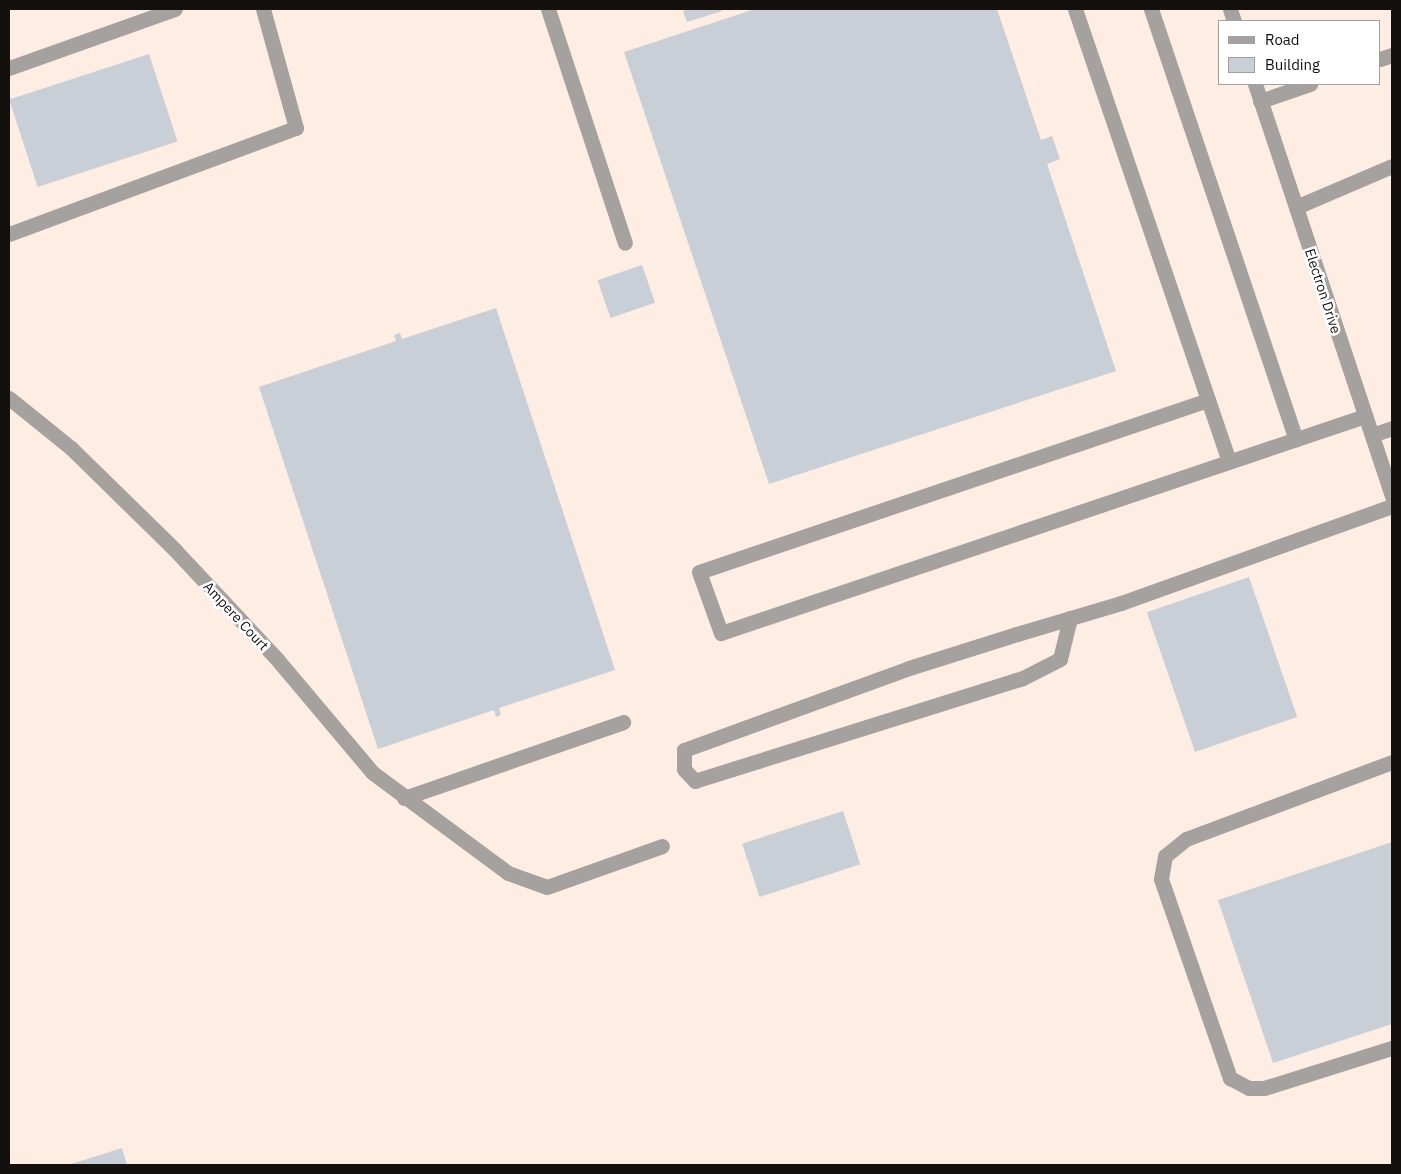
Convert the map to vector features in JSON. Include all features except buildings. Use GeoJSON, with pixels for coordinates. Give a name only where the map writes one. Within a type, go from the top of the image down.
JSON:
{"type":"FeatureCollection","features":[{"type":"Feature","properties":{"kind":"street"},"geometry":{"type":"LineString","coordinates":[[9,68],[175,9]]}},
{"type":"Feature","properties":{"kind":"street"},"geometry":{"type":"LineString","coordinates":[[9,234],[296,128],[263,9]]}},
{"type":"Feature","properties":{"kind":"street"},"geometry":{"type":"LineString","coordinates":[[548,9],[625,243]]}},
{"type":"Feature","properties":{"kind":"street"},"geometry":{"type":"LineString","coordinates":[[1075,9],[1229,462]]}},
{"type":"Feature","properties":{"kind":"street"},"geometry":{"type":"LineString","coordinates":[[1150,9],[1296,439]]}},
{"type":"Feature","properties":{"kind":"street","name":"Electron Drive"},"geometry":{"type":"LineString","coordinates":[[1255,85],[1392,497]]}},
{"type":"Feature","properties":{"kind":"street"},"geometry":{"type":"LineString","coordinates":[[1260,101],[1307,85]]}},
{"type":"Feature","properties":{"kind":"street"},"geometry":{"type":"LineString","coordinates":[[1296,207],[1392,166]]}},
{"type":"Feature","properties":{"kind":"street","name":"Ampere Court"},"geometry":{"type":"LineString","coordinates":[[9,398],[72,448],[175,550],[276,658],[339,738],[404,798],[508,873],[547,887],[662,846]]}},
{"type":"Feature","properties":{"kind":"street"},"geometry":{"type":"LineString","coordinates":[[1208,400],[698,572],[720,633],[1365,416]]}},
{"type":"Feature","properties":{"kind":"street"},"geometry":{"type":"LineString","coordinates":[[1372,435],[1392,428]]}},
{"type":"Feature","properties":{"kind":"street"},"geometry":{"type":"LineString","coordinates":[[1070,618],[1060,658],[1022,678],[695,781],[684,769],[684,750],[910,668],[1070,618],[1392,506]]}},
{"type":"Feature","properties":{"kind":"street"},"geometry":{"type":"LineString","coordinates":[[404,798],[623,722]]}},
{"type":"Feature","properties":{"kind":"street"},"geometry":{"type":"LineString","coordinates":[[1392,762],[1186,839],[1165,856],[1161,879],[1230,1078],[1248,1088],[1264,1088],[1392,1048]]}},
{"type":"Feature","properties":{"kind":"shaded area"},"geometry":{"type":"Polygon","coordinates":[[[9,9],[1392,9],[1392,1165],[9,1165],[9,9]]]}}]}
